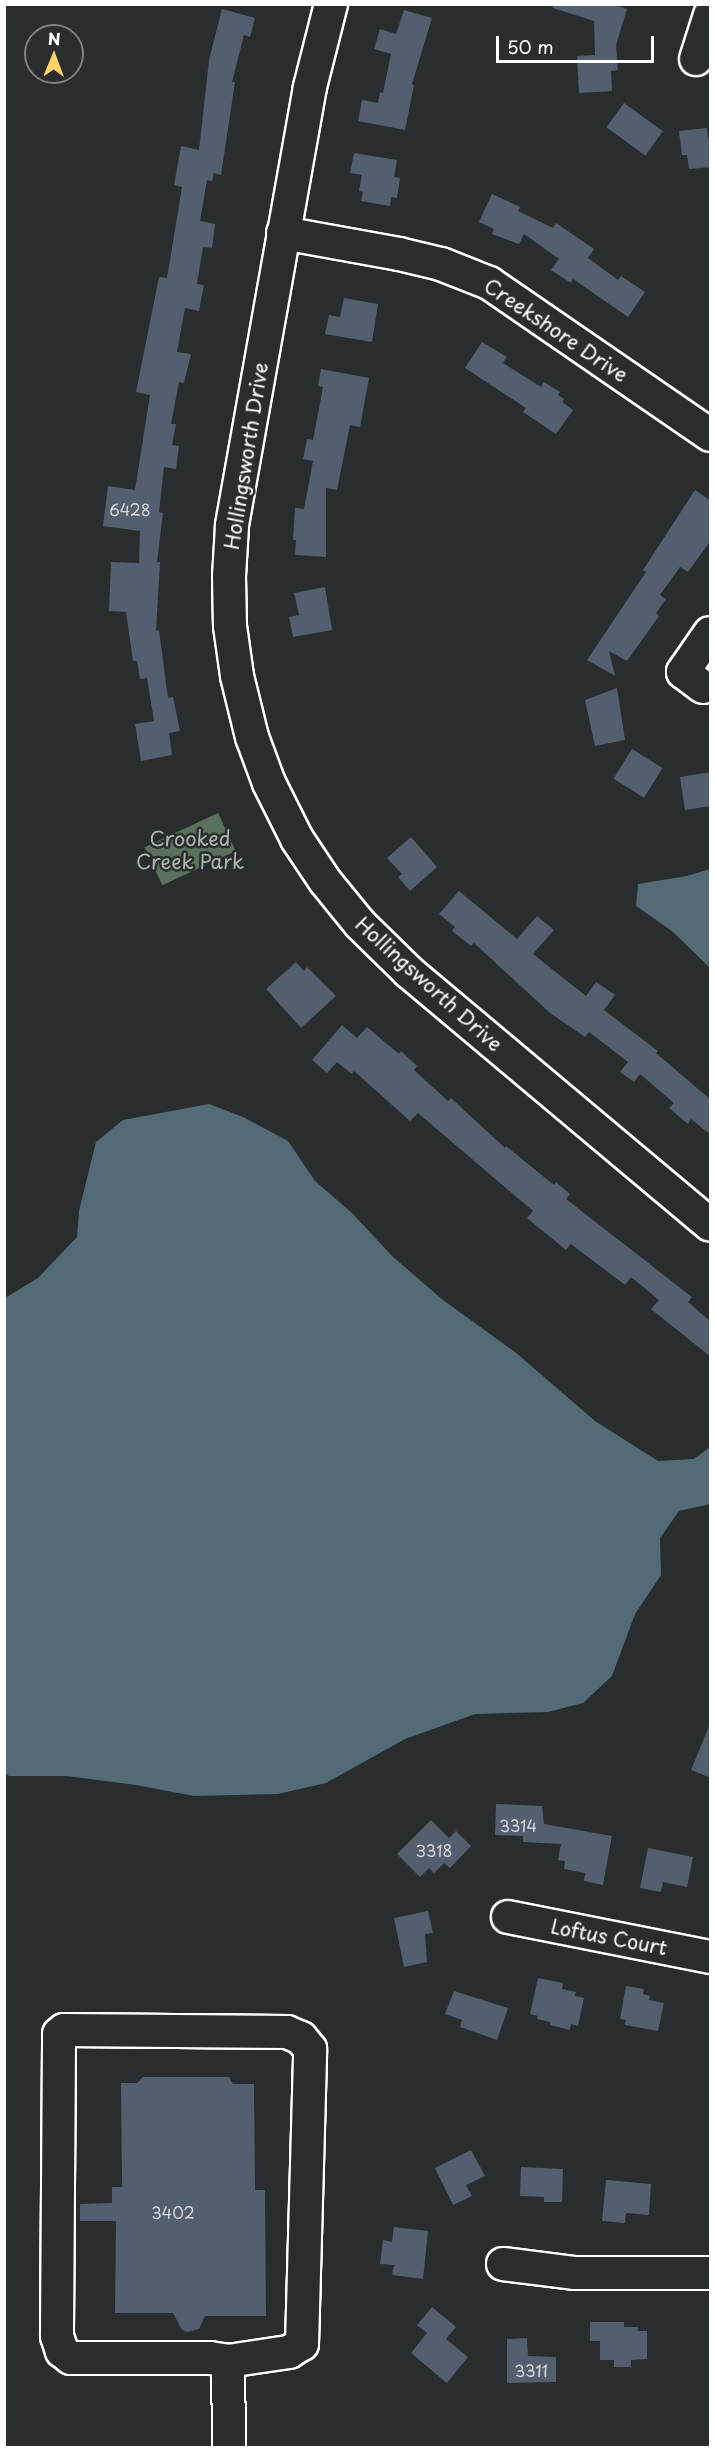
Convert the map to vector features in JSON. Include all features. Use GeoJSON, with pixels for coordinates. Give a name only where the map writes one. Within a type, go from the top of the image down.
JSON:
{"type":"FeatureCollection","features":[{"type":"Feature","properties":{"kind":"street","name":"Hollingsworth Drive"},"geometry":{"type":"LineString","coordinates":[[331,4],[312,73],[234,513],[229,576],[230,626],[237,676],[252,737],[269,783],[307,855],[336,896],[382,947],[711,1225]]}},
{"type":"Feature","properties":{"kind":"street"},"geometry":{"type":"LineString","coordinates":[[696,59],[711,15]]}},
{"type":"Feature","properties":{"kind":"street","name":"Creekshore Drive"},"geometry":{"type":"LineString","coordinates":[[284,233],[399,254],[441,264],[482,279],[711,435]]}},
{"type":"Feature","properties":{"kind":"street"},"geometry":{"type":"LineString","coordinates":[[703,687],[683,672],[711,633]]}},
{"type":"Feature","properties":{"kind":"street","name":"Loftus Court"},"geometry":{"type":"LineString","coordinates":[[508,1917],[711,1957]]}},
{"type":"Feature","properties":{"kind":"street"},"geometry":{"type":"LineString","coordinates":[[70,2028],[288,2032],[301,2038],[310,2049],[302,2344],[290,2352],[228,2361],[210,2358],[71,2358],[62,2351],[57,2336],[59,2034],[70,2028]]}},
{"type":"Feature","properties":{"kind":"street"},"geometry":{"type":"LineString","coordinates":[[503,2264],[575,2273],[711,2273]]}},
{"type":"Feature","properties":{"kind":"street"},"geometry":{"type":"LineString","coordinates":[[228,2361],[230,2448]]}},
{"type":"Feature","properties":{"kind":"green space","name":"Crooked Creek Park"},"geometry":{"type":"Polygon","coordinates":[[[218,813],[236,851],[162,885],[145,847],[218,813]]]}},
{"type":"Feature","properties":{"kind":"water"},"geometry":{"type":"Polygon","coordinates":[[[710,869],[710,968],[672,931],[636,906],[638,884],[687,876],[710,869]]]}},
{"type":"Feature","properties":{"kind":"water"},"geometry":{"type":"Polygon","coordinates":[[[209,1104],[243,1117],[288,1141],[315,1181],[352,1213],[392,1256],[443,1300],[515,1352],[595,1421],[658,1461],[694,1459],[710,1447],[710,1504],[679,1511],[660,1538],[661,1575],[635,1614],[612,1676],[583,1703],[548,1712],[475,1714],[405,1739],[326,1783],[278,1794],[194,1796],[136,1785],[67,1776],[9,1776],[5,1773],[5,1298],[38,1278],[77,1237],[79,1211],[96,1142],[123,1120],[209,1104]]]}},
{"type":"Feature","properties":{"kind":"building"},"geometry":{"type":"Polygon","coordinates":[[[553,4],[612,4],[627,9],[616,45],[618,70],[611,71],[612,91],[579,93],[577,56],[595,55],[594,21],[553,8],[553,4]]]}},
{"type":"Feature","properties":{"kind":"building"},"geometry":{"type":"Polygon","coordinates":[[[222,9],[255,18],[250,37],[244,35],[232,82],[235,82],[221,175],[214,173],[212,181],[207,180],[200,221],[215,224],[212,248],[203,247],[197,284],[204,285],[199,311],[185,308],[177,352],[191,354],[184,383],[179,382],[171,424],[176,424],[172,445],[179,446],[176,469],[164,467],[159,512],[163,513],[157,562],[160,562],[156,631],[159,630],[168,698],[173,697],[180,731],[169,733],[172,755],[141,761],[135,724],[154,721],[147,678],[140,679],[137,661],[133,661],[126,612],[109,611],[111,562],[139,563],[140,531],[103,526],[108,486],[135,490],[150,395],[136,392],[159,277],[167,278],[182,187],[174,185],[181,146],[199,150],[209,60],[222,9]]]}},
{"type":"Feature","properties":{"kind":"building"},"geometry":{"type":"Polygon","coordinates":[[[404,10],[432,18],[412,84],[414,85],[405,130],[358,121],[362,100],[378,103],[380,92],[383,93],[391,54],[374,49],[380,29],[396,34],[404,10]]]}},
{"type":"Feature","properties":{"kind":"building"},"geometry":{"type":"Polygon","coordinates":[[[624,103],[663,131],[645,155],[606,127],[624,103]]]}},
{"type":"Feature","properties":{"kind":"building"},"geometry":{"type":"Polygon","coordinates":[[[707,128],[708,138],[711,138],[711,167],[689,169],[687,155],[682,155],[679,131],[707,128]]]}},
{"type":"Feature","properties":{"kind":"building"},"geometry":{"type":"Polygon","coordinates":[[[354,153],[397,160],[394,177],[400,178],[397,198],[391,197],[390,206],[361,201],[363,192],[359,191],[362,175],[350,173],[354,153]]]}},
{"type":"Feature","properties":{"kind":"building"},"geometry":{"type":"Polygon","coordinates":[[[492,194],[520,207],[518,211],[553,228],[556,223],[594,249],[588,258],[618,280],[621,276],[645,292],[628,317],[573,279],[571,283],[551,270],[559,259],[524,234],[519,244],[492,234],[494,229],[479,222],[492,194]]]}},
{"type":"Feature","properties":{"kind":"building"},"geometry":{"type":"Polygon","coordinates":[[[344,298],[378,304],[372,342],[325,334],[329,315],[340,317],[344,298]]]}},
{"type":"Feature","properties":{"kind":"building"},"geometry":{"type":"Polygon","coordinates":[[[482,342],[507,357],[503,363],[541,387],[544,382],[560,392],[558,395],[564,399],[562,402],[573,410],[556,434],[523,412],[526,408],[465,368],[482,342]]]}},
{"type":"Feature","properties":{"kind":"building"},"geometry":{"type":"Polygon","coordinates":[[[321,369],[369,378],[360,427],[350,425],[337,490],[326,488],[326,557],[295,555],[296,540],[293,540],[295,508],[304,509],[313,461],[303,459],[307,439],[313,440],[323,387],[318,386],[321,369]]]}},
{"type":"Feature","properties":{"kind":"building"},"geometry":{"type":"Polygon","coordinates":[[[695,490],[711,501],[711,540],[688,572],[680,567],[660,595],[666,599],[656,613],[659,616],[627,661],[609,651],[615,676],[587,660],[646,572],[643,570],[695,490]]]}},
{"type":"Feature","properties":{"kind":"building"},"geometry":{"type":"Polygon","coordinates":[[[325,587],[332,630],[293,637],[289,617],[299,615],[294,593],[325,587]]]}},
{"type":"Feature","properties":{"kind":"building"},"geometry":{"type":"Polygon","coordinates":[[[617,688],[625,740],[595,746],[585,700],[617,688]]]}},
{"type":"Feature","properties":{"kind":"building"},"geometry":{"type":"Polygon","coordinates":[[[632,749],[663,768],[644,798],[613,779],[632,749]]]}},
{"type":"Feature","properties":{"kind":"building"},"geometry":{"type":"Polygon","coordinates":[[[711,772],[711,806],[685,810],[680,777],[711,772]]]}},
{"type":"Feature","properties":{"kind":"building"},"geometry":{"type":"Polygon","coordinates":[[[411,837],[437,867],[410,891],[398,877],[402,874],[387,858],[411,837]]]}},
{"type":"Feature","properties":{"kind":"building"},"geometry":{"type":"Polygon","coordinates":[[[459,891],[517,939],[537,916],[554,930],[533,954],[586,996],[596,982],[615,995],[604,1010],[658,1051],[656,1053],[711,1100],[711,1135],[691,1119],[688,1124],[669,1108],[674,1103],[640,1074],[634,1082],[620,1072],[628,1062],[589,1032],[585,1037],[550,1013],[474,943],[471,946],[452,931],[455,927],[439,914],[459,891]]]}},
{"type":"Feature","properties":{"kind":"building"},"geometry":{"type":"Polygon","coordinates":[[[296,962],[304,971],[307,967],[336,996],[301,1028],[266,989],[296,962]]]}},
{"type":"Feature","properties":{"kind":"building"},"geometry":{"type":"Polygon","coordinates":[[[342,1025],[357,1038],[367,1027],[399,1054],[401,1051],[417,1066],[414,1070],[448,1101],[451,1098],[505,1148],[506,1146],[554,1185],[556,1182],[570,1194],[566,1199],[692,1297],[688,1302],[711,1322],[711,1357],[651,1309],[659,1300],[631,1277],[625,1285],[571,1244],[566,1250],[527,1218],[533,1211],[418,1113],[410,1121],[354,1071],[352,1074],[337,1062],[327,1073],[312,1060],[342,1025]]]}},
{"type":"Feature","properties":{"kind":"building"},"geometry":{"type":"Polygon","coordinates":[[[711,1724],[711,1778],[691,1770],[711,1724]]]}},
{"type":"Feature","properties":{"kind":"building"},"geometry":{"type":"Polygon","coordinates":[[[496,1804],[542,1806],[544,1824],[612,1836],[603,1885],[584,1881],[585,1873],[564,1869],[565,1861],[558,1860],[561,1844],[523,1842],[523,1836],[495,1835],[496,1804]]]}},
{"type":"Feature","properties":{"kind":"building"},"geometry":{"type":"Polygon","coordinates":[[[431,1820],[449,1838],[456,1831],[471,1846],[450,1868],[444,1863],[434,1873],[429,1868],[420,1877],[397,1854],[431,1820]]]}},
{"type":"Feature","properties":{"kind":"building"},"geometry":{"type":"Polygon","coordinates":[[[648,1848],[693,1857],[687,1887],[663,1882],[661,1892],[640,1888],[648,1848]]]}},
{"type":"Feature","properties":{"kind":"building"},"geometry":{"type":"Polygon","coordinates":[[[428,1911],[433,1933],[425,1934],[427,1962],[404,1967],[394,1918],[428,1911]]]}},
{"type":"Feature","properties":{"kind":"building"},"geometry":{"type":"Polygon","coordinates":[[[538,1978],[563,1983],[562,1989],[576,1992],[575,1996],[584,1998],[578,2026],[571,2024],[570,2030],[550,2025],[550,2022],[537,2019],[538,2016],[530,2014],[538,1978]]]}},
{"type":"Feature","properties":{"kind":"building"},"geometry":{"type":"Polygon","coordinates":[[[626,1986],[644,1989],[643,1994],[650,1996],[649,2000],[664,2003],[658,2031],[625,2025],[626,2020],[620,2019],[626,1986]]]}},
{"type":"Feature","properties":{"kind":"building"},"geometry":{"type":"Polygon","coordinates":[[[454,1991],[508,2008],[497,2040],[460,2027],[462,2020],[445,2014],[454,1991]]]}},
{"type":"Feature","properties":{"kind":"building"},"geometry":{"type":"Polygon","coordinates":[[[143,2077],[229,2077],[233,2084],[254,2084],[255,2190],[265,2190],[266,2316],[205,2316],[199,2329],[187,2332],[182,2330],[173,2313],[115,2313],[116,2221],[80,2221],[80,2204],[112,2203],[112,2187],[122,2187],[121,2083],[137,2083],[143,2077]]]}},
{"type":"Feature","properties":{"kind":"building"},"geometry":{"type":"Polygon","coordinates":[[[471,2150],[485,2176],[466,2185],[472,2196],[453,2205],[435,2168],[471,2150]]]}},
{"type":"Feature","properties":{"kind":"building"},"geometry":{"type":"Polygon","coordinates":[[[521,2167],[563,2169],[562,2202],[544,2202],[544,2197],[520,2196],[521,2167]]]}},
{"type":"Feature","properties":{"kind":"building"},"geometry":{"type":"Polygon","coordinates":[[[606,2180],[651,2184],[649,2215],[626,2213],[625,2223],[602,2221],[606,2180]]]}},
{"type":"Feature","properties":{"kind":"building"},"geometry":{"type":"Polygon","coordinates":[[[394,2227],[428,2231],[423,2279],[392,2275],[394,2265],[380,2264],[383,2240],[392,2242],[394,2227]]]}},
{"type":"Feature","properties":{"kind":"building"},"geometry":{"type":"Polygon","coordinates":[[[432,2307],[456,2327],[446,2339],[468,2357],[447,2383],[411,2353],[427,2333],[417,2325],[432,2307]]]}},
{"type":"Feature","properties":{"kind":"building"},"geometry":{"type":"Polygon","coordinates":[[[590,2322],[624,2322],[624,2327],[638,2327],[638,2331],[647,2331],[647,2359],[631,2360],[631,2367],[614,2367],[614,2360],[600,2360],[600,2341],[590,2341],[590,2322]]]}},
{"type":"Feature","properties":{"kind":"building"},"geometry":{"type":"Polygon","coordinates":[[[527,2338],[528,2356],[556,2357],[556,2382],[507,2383],[507,2339],[527,2338]]]}}]}
